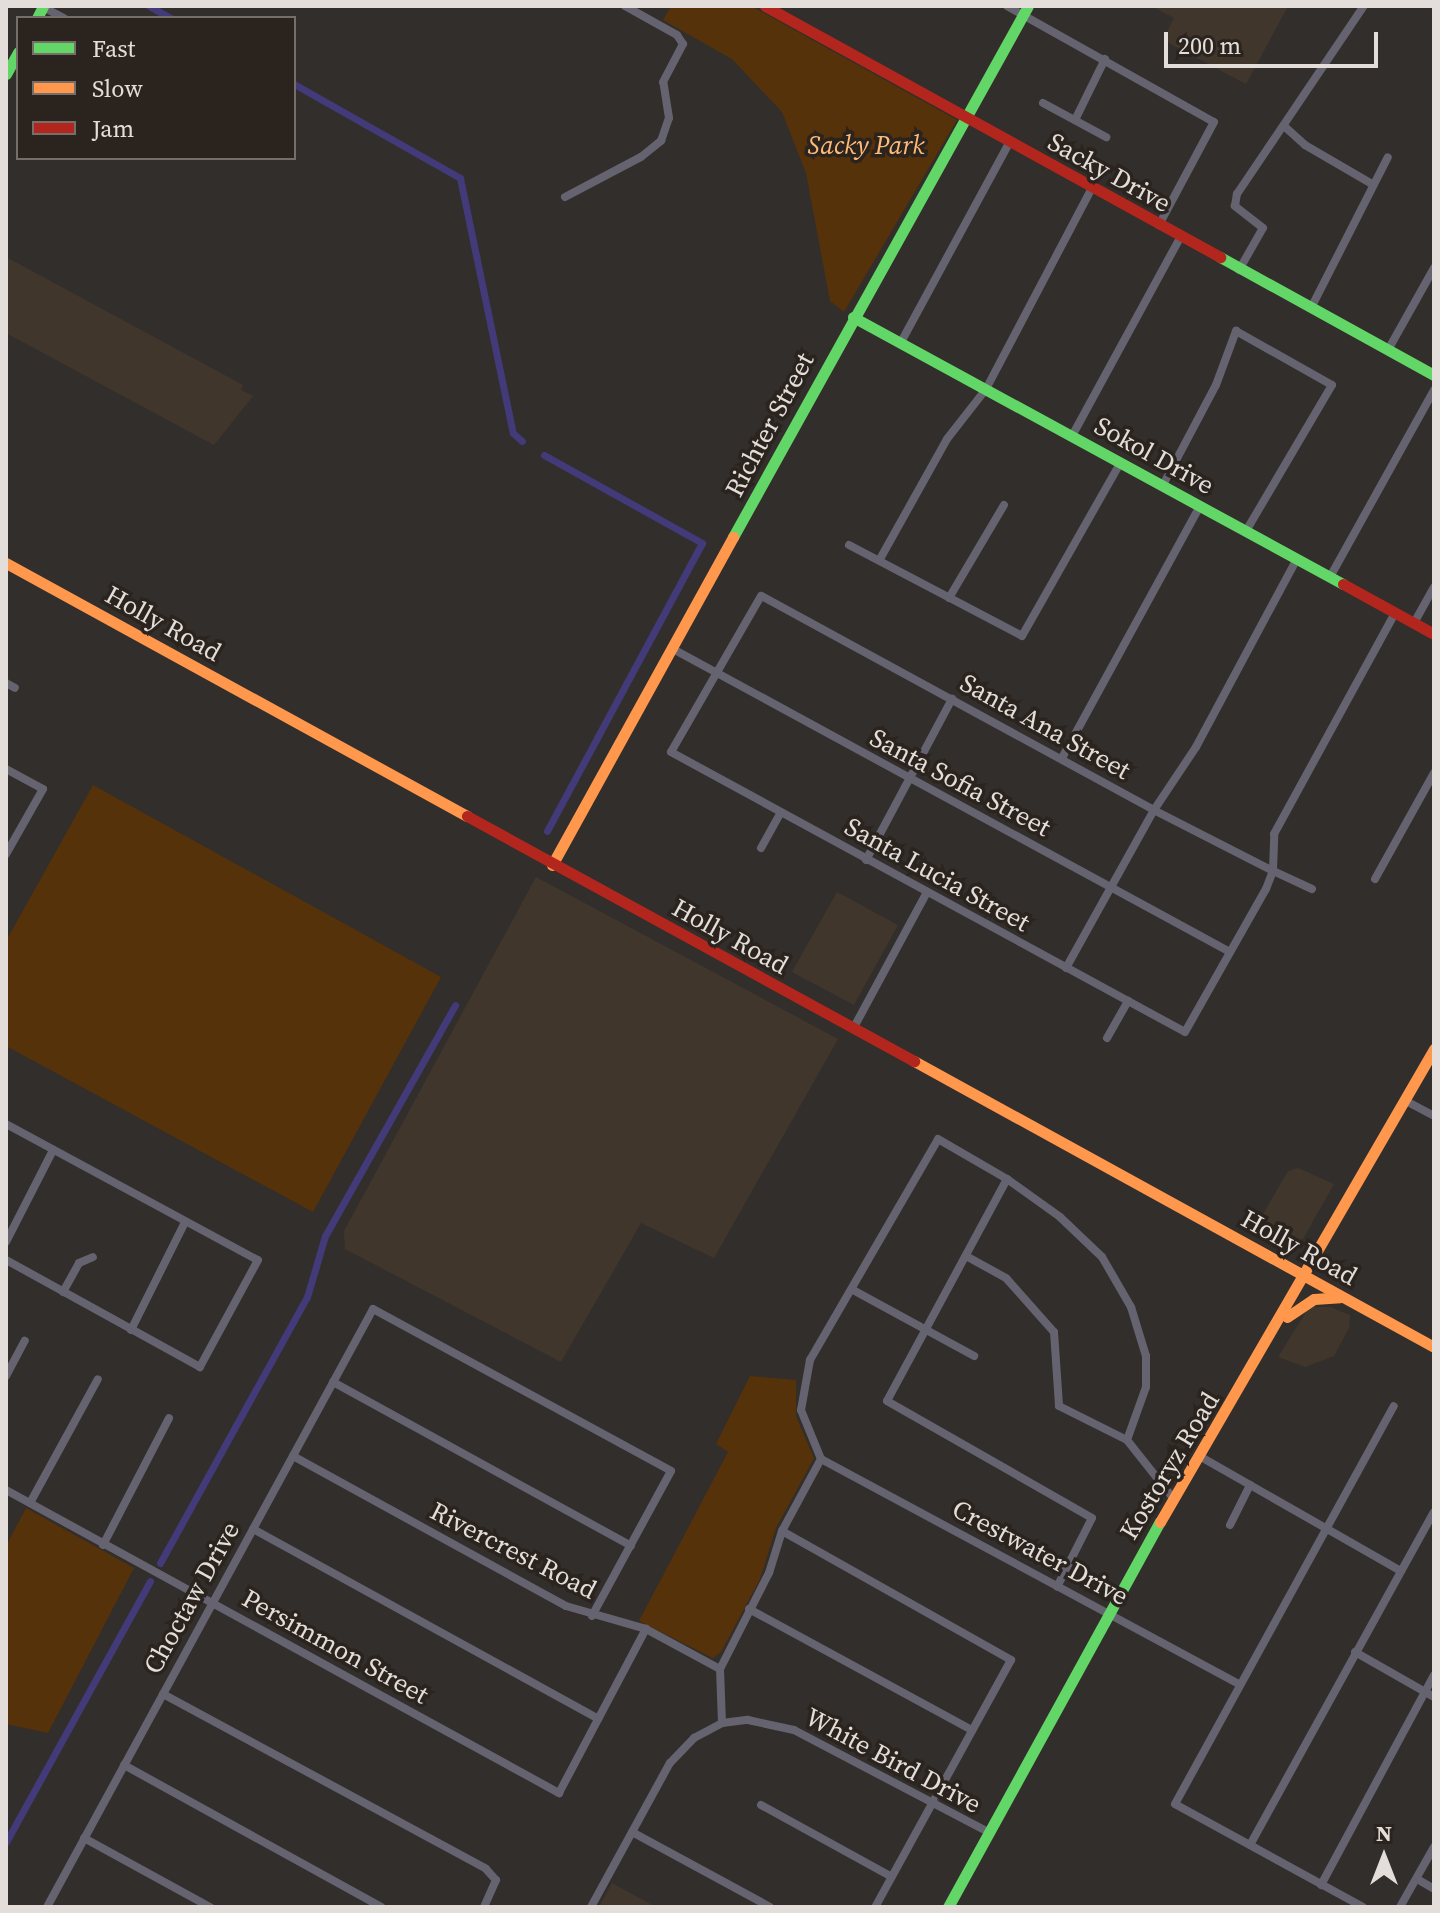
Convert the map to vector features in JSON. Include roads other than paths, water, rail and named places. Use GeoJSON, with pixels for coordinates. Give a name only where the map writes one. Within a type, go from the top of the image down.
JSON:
{"type":"FeatureCollection","features":[{"type":"Feature","properties":{"kind":"main road","name":"Sacky Drive"},"geometry":{"type":"LineString","coordinates":[[765,6],[1434,375]]}},
{"type":"Feature","properties":{"kind":"main road","name":"Richter Street"},"geometry":{"type":"LineString","coordinates":[[552,865],[1025,10]]}},
{"type":"Feature","properties":{"kind":"main road"},"geometry":{"type":"LineString","coordinates":[[6,74],[16,56]]}},
{"type":"Feature","properties":{"kind":"main road","name":"Sokol Drive"},"geometry":{"type":"LineString","coordinates":[[853,317],[1434,634]]}},
{"type":"Feature","properties":{"kind":"main road","name":"Holly Road"},"geometry":{"type":"LineString","coordinates":[[6,563],[1434,1347]]}},
{"type":"Feature","properties":{"kind":"main road","name":"Kostoryz Road"},"geometry":{"type":"LineString","coordinates":[[948,1907],[1173,1498],[1201,1457],[1280,1322],[1434,1049]]}},
{"type":"Feature","properties":{"kind":"main road"},"geometry":{"type":"LineString","coordinates":[[1280,1322],[1309,1301],[1341,1297]]}},
{"type":"Feature","properties":{"kind":"street"},"geometry":{"type":"LineString","coordinates":[[43,6],[60,16]]}},
{"type":"Feature","properties":{"kind":"street"},"geometry":{"type":"LineString","coordinates":[[565,197],[641,157],[661,141],[669,118],[663,82],[683,44],[677,35],[625,6]]}},
{"type":"Feature","properties":{"kind":"street"},"geometry":{"type":"LineString","coordinates":[[1007,6],[1025,10],[1214,122],[1159,225]]}},
{"type":"Feature","properties":{"kind":"street"},"geometry":{"type":"LineString","coordinates":[[1239,270],[1263,228],[1234,201],[1364,6]]}},
{"type":"Feature","properties":{"kind":"street","name":"Sacky Drive"},"geometry":{"type":"LineString","coordinates":[[1075,120],[1105,59]]}},
{"type":"Feature","properties":{"kind":"street"},"geometry":{"type":"LineString","coordinates":[[1043,103],[1106,137]]}},
{"type":"Feature","properties":{"kind":"street"},"geometry":{"type":"LineString","coordinates":[[1284,126],[1305,145],[1372,184]]}},
{"type":"Feature","properties":{"kind":"street"},"geometry":{"type":"LineString","coordinates":[[900,344],[1009,143]]}},
{"type":"Feature","properties":{"kind":"street"},"geometry":{"type":"LineString","coordinates":[[1311,308],[1388,157]]}},
{"type":"Feature","properties":{"kind":"street"},"geometry":{"type":"LineString","coordinates":[[880,559],[947,439],[986,389],[1092,188]]}},
{"type":"Feature","properties":{"kind":"street"},"geometry":{"type":"LineString","coordinates":[[1072,436],[1181,236]]}},
{"type":"Feature","properties":{"kind":"street"},"geometry":{"type":"LineString","coordinates":[[1388,350],[1434,268]]}},
{"type":"Feature","properties":{"kind":"street"},"geometry":{"type":"LineString","coordinates":[[1163,485],[1216,385],[1236,331],[1332,385],[1246,531]]}},
{"type":"Feature","properties":{"kind":"street"},"geometry":{"type":"LineString","coordinates":[[1330,577],[1434,390]]}},
{"type":"Feature","properties":{"kind":"street"},"geometry":{"type":"LineString","coordinates":[[849,545],[1022,636],[1121,462]]}},
{"type":"Feature","properties":{"kind":"street"},"geometry":{"type":"LineString","coordinates":[[949,598],[1004,505]]}},
{"type":"Feature","properties":{"kind":"street"},"geometry":{"type":"LineString","coordinates":[[1062,758],[1200,506]]}},
{"type":"Feature","properties":{"kind":"street"},"geometry":{"type":"LineString","coordinates":[[1066,968],[1154,810],[1196,747],[1297,559]]}},
{"type":"Feature","properties":{"kind":"street"},"geometry":{"type":"LineString","coordinates":[[1414,623],[1434,587]]}},
{"type":"Feature","properties":{"kind":"street","name":"Santa Ana Street"},"geometry":{"type":"LineString","coordinates":[[716,674],[761,596],[1154,810],[1312,889]]}},
{"type":"Feature","properties":{"kind":"street"},"geometry":{"type":"LineString","coordinates":[[1228,951],[1273,871],[1274,834],[1395,613]]}},
{"type":"Feature","properties":{"kind":"street","name":"Santa Sofia Street"},"geometry":{"type":"LineString","coordinates":[[673,649],[1228,951]]}},
{"type":"Feature","properties":{"kind":"street","name":"Santa Lucia Street"},"geometry":{"type":"LineString","coordinates":[[716,674],[671,752],[866,860],[1185,1032],[1228,951]]}},
{"type":"Feature","properties":{"kind":"street"},"geometry":{"type":"LineString","coordinates":[[866,860],[912,780],[952,699]]}},
{"type":"Feature","properties":{"kind":"street"},"geometry":{"type":"LineString","coordinates":[[6,769],[43,789],[6,852]]}},
{"type":"Feature","properties":{"kind":"street"},"geometry":{"type":"LineString","coordinates":[[1375,879],[1434,773]]}},
{"type":"Feature","properties":{"kind":"street"},"geometry":{"type":"LineString","coordinates":[[761,848],[781,812]]}},
{"type":"Feature","properties":{"kind":"street"},"geometry":{"type":"LineString","coordinates":[[853,1029],[927,892]]}},
{"type":"Feature","properties":{"kind":"street"},"geometry":{"type":"LineString","coordinates":[[1107,1038],[1128,1001]]}},
{"type":"Feature","properties":{"kind":"street"},"geometry":{"type":"LineString","coordinates":[[1406,1101],[1434,1116]]}},
{"type":"Feature","properties":{"kind":"street"},"geometry":{"type":"LineString","coordinates":[[6,1124],[258,1260],[200,1367],[6,1260]]}},
{"type":"Feature","properties":{"kind":"street"},"geometry":{"type":"LineString","coordinates":[[591,1907],[681,1748],[722,1723],[720,1669],[769,1573],[782,1531],[821,1459],[803,1418],[802,1385],[810,1360],[938,1139],[1007,1179],[1060,1217],[1102,1257],[1131,1307],[1146,1356],[1146,1387],[1127,1440]]}},
{"type":"Feature","properties":{"kind":"street"},"geometry":{"type":"LineString","coordinates":[[6,1242],[53,1150]]}},
{"type":"Feature","properties":{"kind":"street"},"geometry":{"type":"LineString","coordinates":[[1007,1179],[887,1401],[1092,1518],[1057,1587]]}},
{"type":"Feature","properties":{"kind":"street"},"geometry":{"type":"LineString","coordinates":[[131,1330],[185,1222]]}},
{"type":"Feature","properties":{"kind":"street"},"geometry":{"type":"LineString","coordinates":[[966,1256],[1006,1278],[1054,1332],[1059,1406],[1127,1440],[1173,1498]]}},
{"type":"Feature","properties":{"kind":"street"},"geometry":{"type":"LineString","coordinates":[[63,1292],[79,1263],[93,1257]]}},
{"type":"Feature","properties":{"kind":"street"},"geometry":{"type":"LineString","coordinates":[[853,1290],[974,1356]]}},
{"type":"Feature","properties":{"kind":"street","name":"Choctaw Drive"},"geometry":{"type":"LineString","coordinates":[[47,1907],[373,1309],[671,1471],[631,1546]]}},
{"type":"Feature","properties":{"kind":"street"},"geometry":{"type":"LineString","coordinates":[[6,1376],[25,1341]]}},
{"type":"Feature","properties":{"kind":"street"},"geometry":{"type":"LineString","coordinates":[[30,1503],[98,1379]]}},
{"type":"Feature","properties":{"kind":"street"},"geometry":{"type":"LineString","coordinates":[[333,1382],[631,1546],[592,1616]]}},
{"type":"Feature","properties":{"kind":"street"},"geometry":{"type":"LineString","coordinates":[[1363,1907],[1175,1804],[1239,1684],[1329,1530],[1394,1406]]}},
{"type":"Feature","properties":{"kind":"street"},"geometry":{"type":"LineString","coordinates":[[103,1545],[169,1418]]}},
{"type":"Feature","properties":{"kind":"street","name":"Rivercrest Road"},"geometry":{"type":"LineString","coordinates":[[293,1456],[592,1616],[646,1629],[720,1669]]}},
{"type":"Feature","properties":{"kind":"street"},"geometry":{"type":"LineString","coordinates":[[1201,1457],[1401,1571]]}},
{"type":"Feature","properties":{"kind":"street","name":"Crestwater Drive"},"geometry":{"type":"LineString","coordinates":[[821,1459],[1239,1684]]}},
{"type":"Feature","properties":{"kind":"street"},"geometry":{"type":"LineString","coordinates":[[1230,1525],[1250,1485]]}},
{"type":"Feature","properties":{"kind":"street","name":"Persimmon Street"},"geometry":{"type":"LineString","coordinates":[[6,1490],[559,1793],[598,1719]]}},
{"type":"Feature","properties":{"kind":"street"},"geometry":{"type":"LineString","coordinates":[[1250,1845],[1434,1512]]}},
{"type":"Feature","properties":{"kind":"street"},"geometry":{"type":"LineString","coordinates":[[253,1529],[598,1719],[646,1629]]}},
{"type":"Feature","properties":{"kind":"street"},"geometry":{"type":"LineString","coordinates":[[782,1531],[1011,1660],[875,1907]]}},
{"type":"Feature","properties":{"kind":"street"},"geometry":{"type":"LineString","coordinates":[[749,1609],[972,1730]]}},
{"type":"Feature","properties":{"kind":"street"},"geometry":{"type":"LineString","coordinates":[[1355,1652],[1434,1697]]}},
{"type":"Feature","properties":{"kind":"street"},"geometry":{"type":"LineString","coordinates":[[1321,1885],[1434,1675]]}},
{"type":"Feature","properties":{"kind":"street"},"geometry":{"type":"LineString","coordinates":[[163,1694],[486,1869],[496,1880],[484,1907]]}},
{"type":"Feature","properties":{"kind":"street","name":"White Bird Drive"},"geometry":{"type":"LineString","coordinates":[[722,1723],[748,1720],[794,1730],[990,1833]]}},
{"type":"Feature","properties":{"kind":"street"},"geometry":{"type":"LineString","coordinates":[[124,1765],[381,1907]]}},
{"type":"Feature","properties":{"kind":"street"},"geometry":{"type":"LineString","coordinates":[[761,1805],[892,1877]]}},
{"type":"Feature","properties":{"kind":"street"},"geometry":{"type":"LineString","coordinates":[[632,1832],[770,1907]]}},
{"type":"Feature","properties":{"kind":"street"},"geometry":{"type":"LineString","coordinates":[[84,1838],[210,1907]]}},
{"type":"Feature","properties":{"kind":"street"},"geometry":{"type":"LineString","coordinates":[[1400,1907],[1434,1847]]}},
{"type":"Feature","properties":{"kind":"street"},"geometry":{"type":"LineString","coordinates":[[1417,1879],[1434,1889]]}},
{"type":"Feature","properties":{"kind":"waterway"},"geometry":{"type":"LineString","coordinates":[[149,6],[167,16]]}},
{"type":"Feature","properties":{"kind":"waterway"},"geometry":{"type":"LineString","coordinates":[[296,85],[460,178],[513,433],[522,441]]}},
{"type":"Feature","properties":{"kind":"waterway"},"geometry":{"type":"LineString","coordinates":[[544,455],[702,543],[547,831]]}},
{"type":"Feature","properties":{"kind":"waterway"},"geometry":{"type":"LineString","coordinates":[[160,1563],[307,1297],[325,1236],[455,1005]]}},
{"type":"Feature","properties":{"kind":"waterway"},"geometry":{"type":"LineString","coordinates":[[6,1842],[150,1581]]}},
{"type":"Feature","properties":{"kind":"park label","name":"Sacky Park"},"geometry":{"type":"Point","coordinates":[866,146]}}]}
